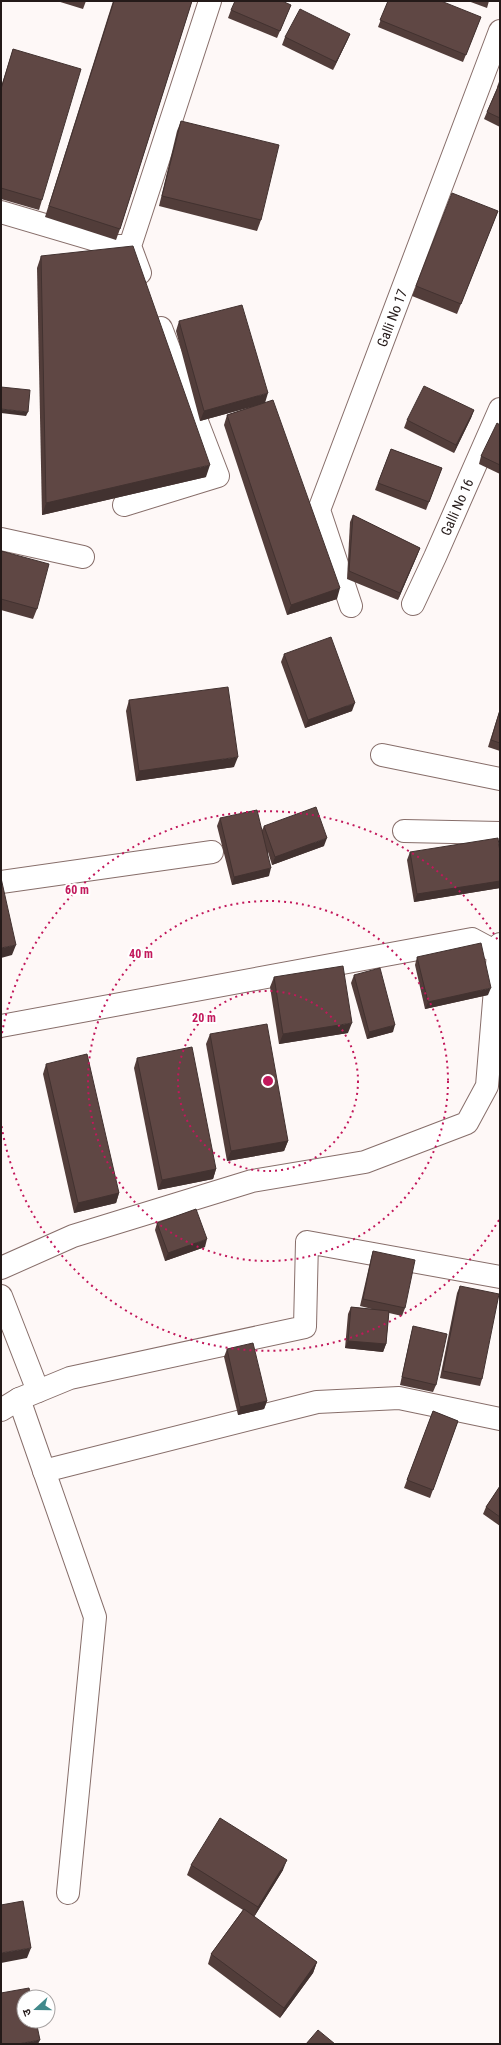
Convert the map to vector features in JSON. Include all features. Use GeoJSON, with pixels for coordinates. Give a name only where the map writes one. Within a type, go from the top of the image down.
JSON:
{"type":"FeatureCollection","features":[{"type":"Feature","properties":{"kind":"street"},"geometry":{"type":"LineString","coordinates":[[124,505],[218,476],[130,246],[210,1]]}},
{"type":"Feature","properties":{"kind":"street","name":"Galli No 17"},"geometry":{"type":"LineString","coordinates":[[351,606],[319,510],[500,31]]}},
{"type":"Feature","properties":{"kind":"street"},"geometry":{"type":"LineString","coordinates":[[1,212],[116,246],[130,246]]}},
{"type":"Feature","properties":{"kind":"street","name":"Galli No 16"},"geometry":{"type":"LineString","coordinates":[[413,604],[500,409]]}},
{"type":"Feature","properties":{"kind":"street"},"geometry":{"type":"LineString","coordinates":[[1,539],[83,557]]}},
{"type":"Feature","properties":{"kind":"street"},"geometry":{"type":"LineString","coordinates":[[382,755],[500,779]]}},
{"type":"Feature","properties":{"kind":"street"},"geometry":{"type":"LineString","coordinates":[[404,831],[500,834]]}},
{"type":"Feature","properties":{"kind":"street"},"geometry":{"type":"LineString","coordinates":[[1,882],[212,852]]}},
{"type":"Feature","properties":{"kind":"street"},"geometry":{"type":"LineString","coordinates":[[1,1026],[472,939],[499,950],[487,1086],[467,1123],[365,1162],[252,1181],[73,1236],[1,1268]]}},
{"type":"Feature","properties":{"kind":"street"},"geometry":{"type":"LineString","coordinates":[[19,1400],[70,1378],[305,1326],[307,1242],[500,1277]]}},
{"type":"Feature","properties":{"kind":"street"},"geometry":{"type":"LineString","coordinates":[[1,1296],[19,1400],[95,1617],[68,1893]]}},
{"type":"Feature","properties":{"kind":"street"},"geometry":{"type":"LineString","coordinates":[[44,1471],[317,1402],[398,1398],[500,1419]]}},
{"type":"Feature","properties":{"kind":"building"},"geometry":{"type":"Polygon","coordinates":[[[114,1],[192,1],[120,229],[49,206],[114,1]]]}},
{"type":"Feature","properties":{"kind":"building"},"geometry":{"type":"Polygon","coordinates":[[[235,1],[282,1],[291,5],[280,31],[231,10],[235,1]]]}},
{"type":"Feature","properties":{"kind":"building"},"geometry":{"type":"Polygon","coordinates":[[[388,1],[441,1],[481,17],[466,55],[380,20],[388,1]]]}},
{"type":"Feature","properties":{"kind":"building"},"geometry":{"type":"Polygon","coordinates":[[[300,9],[350,34],[336,62],[285,37],[300,9]]]}},
{"type":"Feature","properties":{"kind":"building"},"geometry":{"type":"Polygon","coordinates":[[[13,49],[81,69],[42,200],[1,188],[1,89],[13,49]]]}},
{"type":"Feature","properties":{"kind":"building"},"geometry":{"type":"Polygon","coordinates":[[[500,85],[500,118],[487,112],[500,85]]]}},
{"type":"Feature","properties":{"kind":"building"},"geometry":{"type":"Polygon","coordinates":[[[181,121],[279,145],[261,220],[162,196],[181,121]]]}},
{"type":"Feature","properties":{"kind":"building"},"geometry":{"type":"Polygon","coordinates":[[[452,193],[498,211],[461,304],[416,286],[452,193]]]}},
{"type":"Feature","properties":{"kind":"building"},"geometry":{"type":"Polygon","coordinates":[[[133,246],[210,465],[46,503],[41,256],[133,246]]]}},
{"type":"Feature","properties":{"kind":"building"},"geometry":{"type":"Polygon","coordinates":[[[242,305],[268,393],[204,411],[179,321],[242,305]]]}},
{"type":"Feature","properties":{"kind":"building"},"geometry":{"type":"Polygon","coordinates":[[[424,386],[474,410],[456,445],[407,420],[424,386]]]}},
{"type":"Feature","properties":{"kind":"building"},"geometry":{"type":"Polygon","coordinates":[[[1,387],[30,390],[28,412],[1,409],[1,387]]]}},
{"type":"Feature","properties":{"kind":"building"},"geometry":{"type":"Polygon","coordinates":[[[273,400],[340,588],[291,605],[227,415],[273,400]]]}},
{"type":"Feature","properties":{"kind":"building"},"geometry":{"type":"Polygon","coordinates":[[[497,423],[500,425],[500,465],[481,456],[497,423]]]}},
{"type":"Feature","properties":{"kind":"building"},"geometry":{"type":"Polygon","coordinates":[[[391,449],[442,468],[429,502],[378,483],[391,449]]]}},
{"type":"Feature","properties":{"kind":"building"},"geometry":{"type":"Polygon","coordinates":[[[353,515],[420,548],[400,593],[349,571],[353,515]]]}},
{"type":"Feature","properties":{"kind":"building"},"geometry":{"type":"Polygon","coordinates":[[[1,551],[49,564],[37,609],[1,599],[1,551]]]}},
{"type":"Feature","properties":{"kind":"building"},"geometry":{"type":"Polygon","coordinates":[[[331,637],[355,703],[308,720],[284,654],[331,637]]]}},
{"type":"Feature","properties":{"kind":"building"},"geometry":{"type":"Polygon","coordinates":[[[228,687],[238,757],[139,771],[129,700],[228,687]]]}},
{"type":"Feature","properties":{"kind":"building"},"geometry":{"type":"Polygon","coordinates":[[[500,710],[500,743],[491,740],[500,710]]]}},
{"type":"Feature","properties":{"kind":"building"},"geometry":{"type":"Polygon","coordinates":[[[316,807],[327,838],[275,857],[264,826],[316,807]]]}},
{"type":"Feature","properties":{"kind":"building"},"geometry":{"type":"Polygon","coordinates":[[[257,810],[271,868],[234,877],[220,818],[257,810]]]}},
{"type":"Feature","properties":{"kind":"building"},"geometry":{"type":"Polygon","coordinates":[[[498,838],[500,852],[500,881],[417,894],[410,852],[498,838]]]}},
{"type":"Feature","properties":{"kind":"building"},"geometry":{"type":"Polygon","coordinates":[[[1,878],[16,945],[1,948],[1,878]]]}},
{"type":"Feature","properties":{"kind":"building"},"geometry":{"type":"Polygon","coordinates":[[[481,943],[491,988],[428,1002],[417,957],[481,943]]]}},
{"type":"Feature","properties":{"kind":"building"},"geometry":{"type":"Polygon","coordinates":[[[343,966],[352,1023],[283,1034],[274,977],[343,966]]]}},
{"type":"Feature","properties":{"kind":"building"},"geometry":{"type":"Polygon","coordinates":[[[380,968],[395,1025],[369,1032],[354,975],[380,968]]]}},
{"type":"Feature","properties":{"kind":"building"},"geometry":{"type":"Polygon","coordinates":[[[267,1024],[288,1141],[231,1151],[210,1034],[267,1024]]]}},
{"type":"Feature","properties":{"kind":"building"},"geometry":{"type":"Polygon","coordinates":[[[192,1047],[216,1169],[162,1180],[137,1058],[192,1047]]]}},
{"type":"Feature","properties":{"kind":"building"},"geometry":{"type":"Polygon","coordinates":[[[87,1054],[119,1193],[78,1203],[46,1064],[87,1054]]]}},
{"type":"Feature","properties":{"kind":"building"},"geometry":{"type":"Polygon","coordinates":[[[196,1209],[207,1239],[168,1253],[157,1223],[196,1209]]]}},
{"type":"Feature","properties":{"kind":"building"},"geometry":{"type":"Polygon","coordinates":[[[373,1251],[415,1260],[405,1308],[363,1299],[373,1251]]]}},
{"type":"Feature","properties":{"kind":"building"},"geometry":{"type":"Polygon","coordinates":[[[460,1286],[499,1294],[482,1379],[443,1371],[460,1286]]]}},
{"type":"Feature","properties":{"kind":"building"},"geometry":{"type":"Polygon","coordinates":[[[351,1307],[389,1311],[386,1344],[348,1341],[351,1307]]]}},
{"type":"Feature","properties":{"kind":"building"},"geometry":{"type":"Polygon","coordinates":[[[413,1326],[447,1334],[436,1385],[402,1377],[413,1326]]]}},
{"type":"Feature","properties":{"kind":"building"},"geometry":{"type":"Polygon","coordinates":[[[253,1343],[267,1401],[240,1407],[227,1349],[253,1343]]]}},
{"type":"Feature","properties":{"kind":"building"},"geometry":{"type":"Polygon","coordinates":[[[433,1411],[458,1421],[433,1490],[407,1480],[433,1411]]]}},
{"type":"Feature","properties":{"kind":"building"},"geometry":{"type":"Polygon","coordinates":[[[500,1486],[500,1517],[486,1507],[500,1486]]]}},
{"type":"Feature","properties":{"kind":"building"},"geometry":{"type":"Polygon","coordinates":[[[220,1818],[287,1860],[258,1907],[191,1865],[220,1818]]]}},
{"type":"Feature","properties":{"kind":"building"},"geometry":{"type":"Polygon","coordinates":[[[23,1901],[31,1948],[1,1953],[1,1905],[23,1901]]]}},
{"type":"Feature","properties":{"kind":"building"},"geometry":{"type":"Polygon","coordinates":[[[244,1909],[317,1962],[284,2008],[211,1954],[244,1909]]]}},
{"type":"Feature","properties":{"kind":"building"},"geometry":{"type":"Polygon","coordinates":[[[16,1990],[16,2029],[38,2029],[40,2040],[18,2044],[1,2044],[1,1993],[16,1990]]]}},
{"type":"Feature","properties":{"kind":"building"},"geometry":{"type":"Polygon","coordinates":[[[318,2030],[335,2044],[306,2044],[318,2030]]]}}]}
